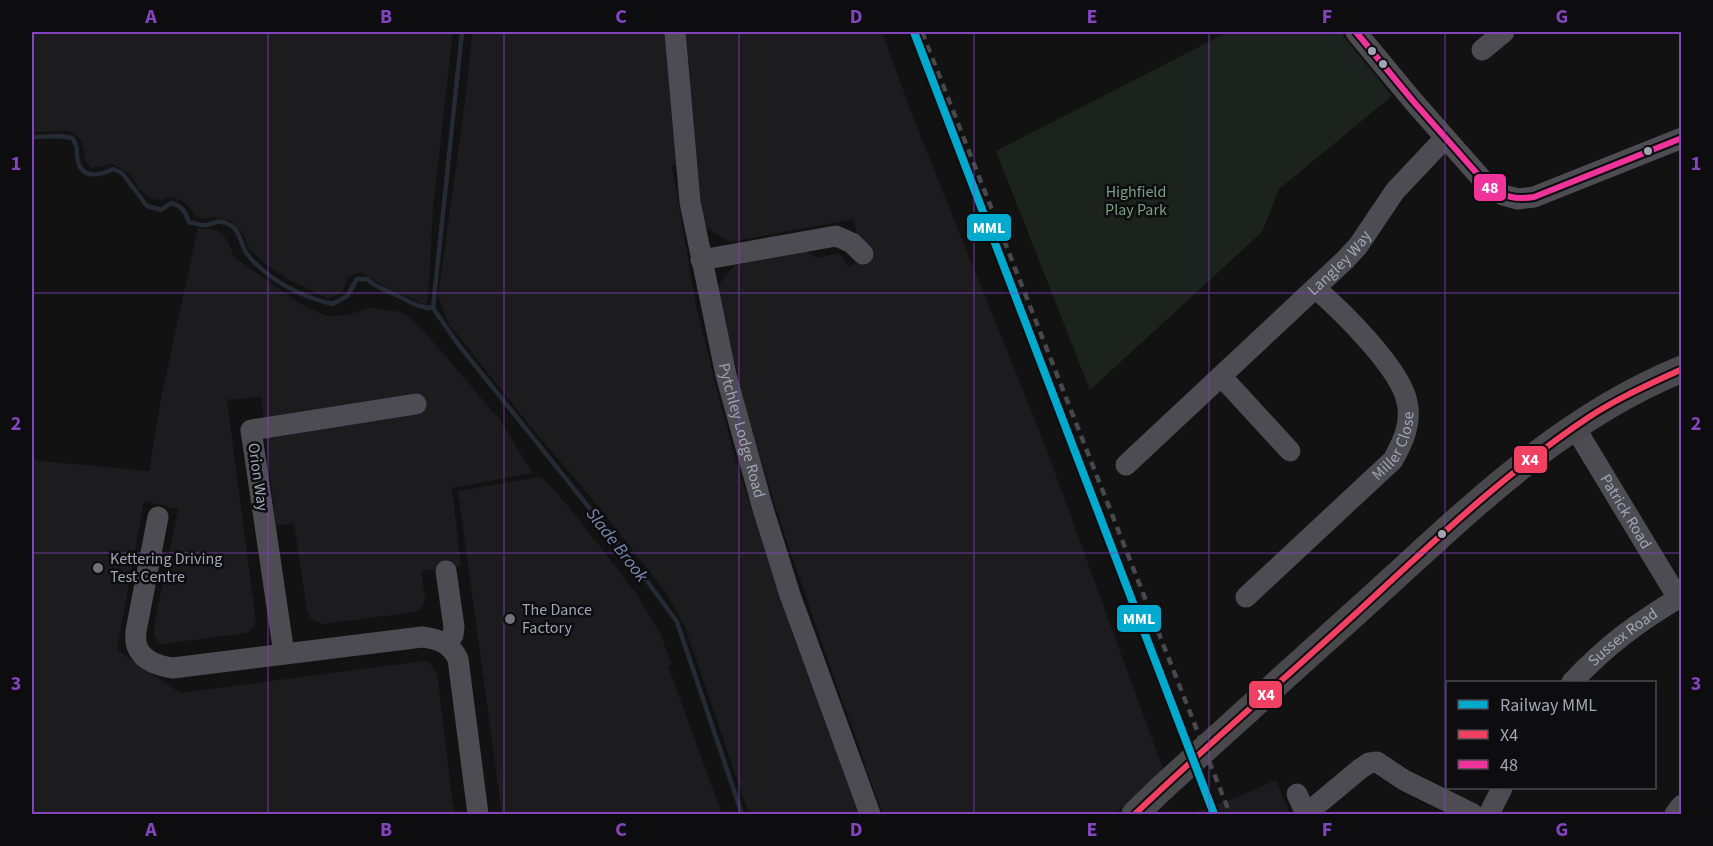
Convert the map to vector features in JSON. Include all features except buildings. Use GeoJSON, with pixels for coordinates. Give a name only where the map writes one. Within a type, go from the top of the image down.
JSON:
{"type":"FeatureCollection","features":[{"type":"Feature","properties":{"kind":"main road"},"geometry":{"type":"LineString","coordinates":[[1135,814],[1451,525],[1542,450],[1574,426],[1630,393],[1682,369]]}},
{"type":"Feature","properties":{"kind":"street","name":"Pytchley Lodge Road"},"geometry":{"type":"LineString","coordinates":[[675,32],[690,202],[726,375],[763,509],[790,595],[870,814]]}},
{"type":"Feature","properties":{"kind":"street"},"geometry":{"type":"LineString","coordinates":[[1356,32],[1488,186],[1503,195],[1518,199],[1534,197],[1682,138]]}},
{"type":"Feature","properties":{"kind":"street"},"geometry":{"type":"LineString","coordinates":[[1482,50],[1504,32]]}},
{"type":"Feature","properties":{"kind":"street","name":"Langley Way"},"geometry":{"type":"LineString","coordinates":[[1126,465],[1150,457],[1221,376],[1358,246],[1395,190],[1445,138]]}},
{"type":"Feature","properties":{"kind":"street"},"geometry":{"type":"LineString","coordinates":[[701,260],[837,236],[852,243],[863,254]]}},
{"type":"Feature","properties":{"kind":"street","name":"Miller Close"},"geometry":{"type":"LineString","coordinates":[[1251,583],[1393,459],[1408,424],[1408,404],[1404,389],[1396,374],[1329,300],[1315,288]]}},
{"type":"Feature","properties":{"kind":"street"},"geometry":{"type":"LineString","coordinates":[[1221,376],[1277,446]]}},
{"type":"Feature","properties":{"kind":"street","name":"Orion Way"},"geometry":{"type":"LineString","coordinates":[[284,654],[251,430],[416,405]]}},
{"type":"Feature","properties":{"kind":"street","name":"Patrick Road"},"geometry":{"type":"LineString","coordinates":[[1574,426],[1680,597]]}},
{"type":"Feature","properties":{"kind":"street"},"geometry":{"type":"LineString","coordinates":[[158,517],[136,631],[137,646],[147,659],[158,666],[173,668],[422,637],[436,639],[447,644],[458,659],[478,814]]}},
{"type":"Feature","properties":{"kind":"street"},"geometry":{"type":"LineString","coordinates":[[446,571],[454,627],[453,635],[447,644]]}},
{"type":"Feature","properties":{"kind":"street","name":"Sussex Road"},"geometry":{"type":"LineString","coordinates":[[1573,681],[1624,632],[1680,597]]}},
{"type":"Feature","properties":{"kind":"street"},"geometry":{"type":"LineString","coordinates":[[1297,794],[1306,814],[1360,769],[1369,763],[1377,762],[1404,780],[1473,814]]}},
{"type":"Feature","properties":{"kind":"street"},"geometry":{"type":"LineString","coordinates":[[1489,814],[1502,789]]}},
{"type":"Feature","properties":{"kind":"street"},"geometry":{"type":"LineString","coordinates":[[1675,814],[1682,806]]}},
{"type":"Feature","properties":{"kind":"shaded area"},"geometry":{"type":"Polygon","coordinates":[[[32,32],[453,32],[433,208],[428,301],[423,304],[376,282],[361,272],[348,277],[341,294],[327,298],[287,279],[265,264],[249,248],[242,232],[230,220],[215,217],[203,219],[195,216],[190,207],[181,200],[169,197],[161,200],[151,199],[138,188],[131,175],[112,164],[91,168],[85,160],[82,140],[69,131],[32,132],[32,32]]]}},
{"type":"Feature","properties":{"kind":"shaded area"},"geometry":{"type":"Polygon","coordinates":[[[472,32],[882,32],[916,125],[1043,440],[1163,769],[1118,811],[1113,814],[883,814],[781,524],[748,420],[717,287],[735,265],[806,251],[817,258],[839,253],[849,267],[874,253],[871,246],[857,236],[854,219],[730,242],[705,227],[693,163],[672,166],[696,305],[718,394],[737,465],[791,630],[859,814],[749,814],[685,627],[667,594],[448,323],[438,296],[465,102],[472,32]]]}},
{"type":"Feature","properties":{"kind":"shaded area"},"geometry":{"type":"Polygon","coordinates":[[[198,228],[217,230],[228,241],[234,257],[296,301],[326,316],[347,315],[370,308],[396,311],[406,315],[419,326],[499,419],[533,473],[452,488],[461,566],[421,571],[425,599],[421,609],[416,612],[322,624],[310,618],[307,611],[294,523],[276,526],[261,397],[227,400],[256,622],[254,628],[247,633],[162,644],[157,641],[154,626],[178,509],[144,501],[117,650],[180,693],[423,661],[430,663],[437,673],[454,814],[32,814],[32,460],[149,471],[161,398],[198,228]]]}},
{"type":"Feature","properties":{"kind":"shaded area"},"geometry":{"type":"Polygon","coordinates":[[[540,477],[576,516],[636,593],[660,633],[672,665],[668,666],[722,814],[502,814],[458,491],[540,477]]]}},
{"type":"Feature","properties":{"kind":"shaded area"},"geometry":{"type":"Polygon","coordinates":[[[1276,780],[1290,814],[1188,814],[1235,798],[1276,780]]]}},
{"type":"Feature","properties":{"kind":"green space","name":"Highfield Play Park"},"geometry":{"type":"Polygon","coordinates":[[[1228,32],[1340,32],[1392,96],[1279,189],[1262,232],[1090,390],[996,151],[1228,32]]]}},
{"type":"Feature","properties":{"kind":"waterway","name":"Slade Brook"},"geometry":{"type":"LineString","coordinates":[[433,308],[462,32]]}},
{"type":"Feature","properties":{"kind":"waterway","name":"Slade Brook"},"geometry":{"type":"LineString","coordinates":[[32,137],[72,138],[77,147],[78,161],[83,171],[98,174],[113,169],[122,173],[147,206],[161,210],[171,203],[183,210],[189,222],[200,225],[222,222],[232,226],[238,233],[247,254],[255,263],[275,279],[297,292],[333,304],[347,296],[357,279],[367,279],[376,286],[411,303],[433,308],[458,344],[639,570],[677,622],[742,814]]}},
{"type":"Feature","properties":{"kind":"railway"},"geometry":{"type":"LineString","coordinates":[[922,32],[1230,814]]}},
{"type":"Feature","properties":{"kind":"rail line","name":"MML"},"geometry":{"type":"LineString","coordinates":[[914,32],[1214,814]]}},
{"type":"Feature","properties":{"kind":"transit line","name":"48"},"geometry":{"type":"LineString","coordinates":[[1356,32],[1488,186],[1505,195],[1515,198],[1534,197],[1682,138]]}},
{"type":"Feature","properties":{"kind":"transit line","name":"X4"},"geometry":{"type":"LineString","coordinates":[[1135,814],[1438,537],[1527,462],[1589,417],[1623,397],[1682,369]]}},
{"type":"Feature","properties":{"kind":"place","name":"Kettering Driving Test Centre"},"geometry":{"type":"Point","coordinates":[98,568]}},
{"type":"Feature","properties":{"kind":"place","name":"The Dance Factory"},"geometry":{"type":"Point","coordinates":[510,619]}}]}
